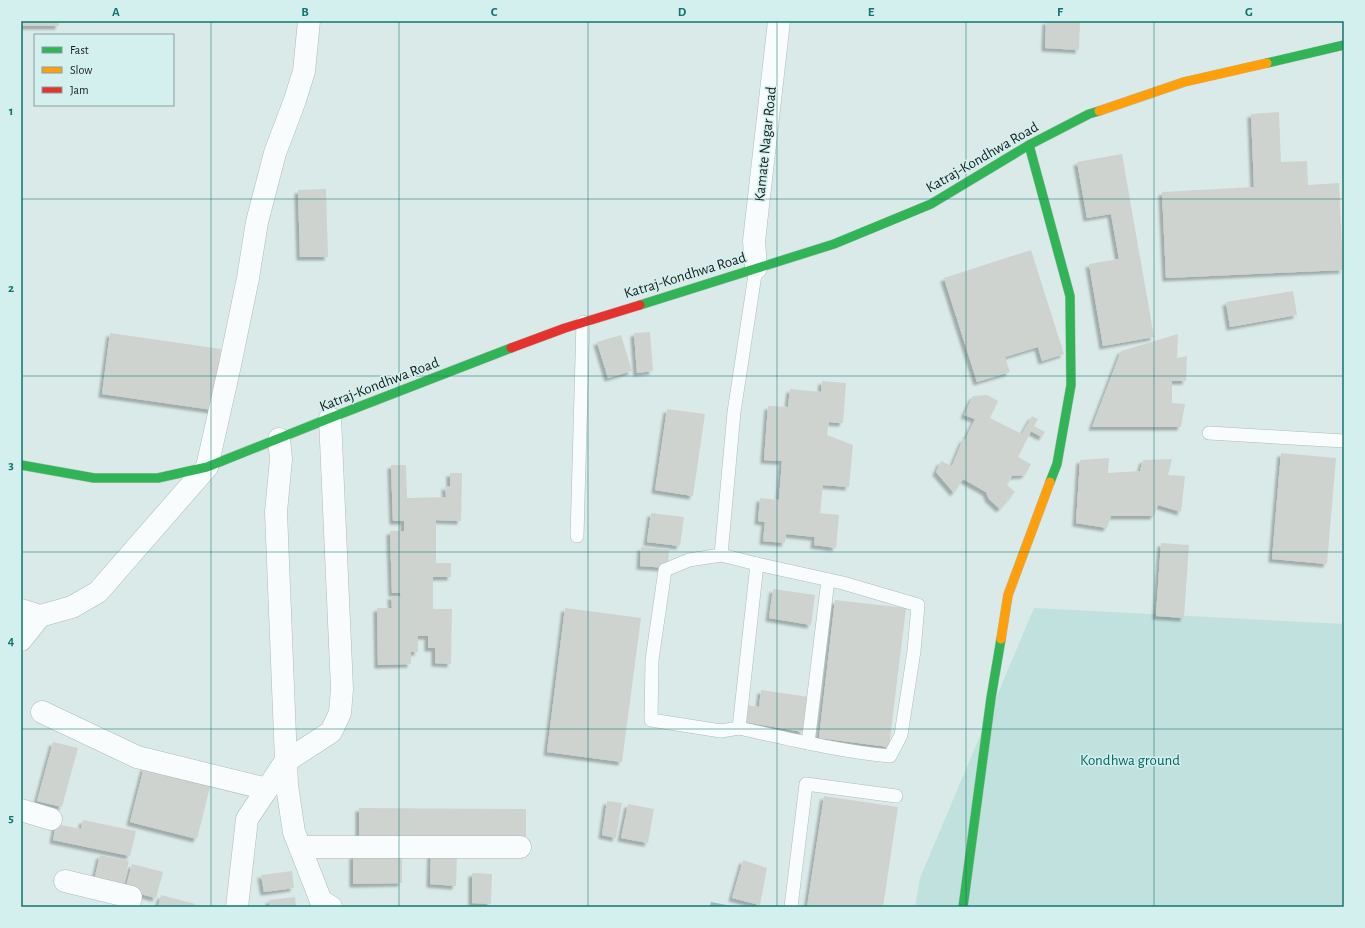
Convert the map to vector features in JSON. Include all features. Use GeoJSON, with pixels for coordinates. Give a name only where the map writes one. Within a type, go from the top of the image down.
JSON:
{"type":"FeatureCollection","features":[{"type":"Feature","properties":{"kind":"main road","name":"Katraj-Kondhwa Road"},"geometry":{"type":"LineString","coordinates":[[21,465],[94,478],[158,478],[208,467],[330,418],[583,322],[834,244],[931,204],[1029,145],[1089,114],[1184,82],[1344,45]]}},
{"type":"Feature","properties":{"kind":"main road"},"geometry":{"type":"LineString","coordinates":[[963,907],[991,698],[1008,595],[1058,464],[1071,385],[1070,296],[1029,145]]}},
{"type":"Feature","properties":{"kind":"street"},"geometry":{"type":"LineString","coordinates":[[21,640],[30,613],[72,607],[98,592],[208,467],[244,299],[256,222],[275,153],[304,71],[309,21]]}},
{"type":"Feature","properties":{"kind":"street","name":"Kamate Nagar Road"},"geometry":{"type":"LineString","coordinates":[[756,268],[754,241],[779,21]]}},
{"type":"Feature","properties":{"kind":"street"},"geometry":{"type":"LineString","coordinates":[[237,907],[247,819],[285,762],[331,732],[340,713],[342,689],[330,418]]}},
{"type":"Feature","properties":{"kind":"street"},"geometry":{"type":"LineString","coordinates":[[279,439],[282,459],[276,512],[287,786],[294,832],[321,901],[330,907]]}},
{"type":"Feature","properties":{"kind":"street"},"geometry":{"type":"LineString","coordinates":[[42,712],[137,757],[267,789]]}},
{"type":"Feature","properties":{"kind":"street"},"geometry":{"type":"LineString","coordinates":[[21,810],[51,819]]}},
{"type":"Feature","properties":{"kind":"street"},"geometry":{"type":"LineString","coordinates":[[300,848],[520,847]]}},
{"type":"Feature","properties":{"kind":"street"},"geometry":{"type":"LineString","coordinates":[[66,881],[131,897],[128,907]]}},
{"type":"Feature","properties":{"kind":"lane"},"geometry":{"type":"LineString","coordinates":[[720,555],[734,412],[756,268]]}},
{"type":"Feature","properties":{"kind":"lane"},"geometry":{"type":"LineString","coordinates":[[577,536],[583,322]]}},
{"type":"Feature","properties":{"kind":"lane"},"geometry":{"type":"LineString","coordinates":[[1209,433],[1344,441]]}},
{"type":"Feature","properties":{"kind":"lane"},"geometry":{"type":"LineString","coordinates":[[720,555],[757,564],[828,580],[918,605],[914,650],[901,735],[890,756],[808,743],[739,728],[721,731],[651,720],[652,660],[665,570],[689,560],[720,555]]}},
{"type":"Feature","properties":{"kind":"lane"},"geometry":{"type":"LineString","coordinates":[[739,728],[757,564]]}},
{"type":"Feature","properties":{"kind":"lane"},"geometry":{"type":"LineString","coordinates":[[808,743],[828,580]]}},
{"type":"Feature","properties":{"kind":"lane"},"geometry":{"type":"LineString","coordinates":[[791,907],[806,784],[896,796]]}},
{"type":"Feature","properties":{"kind":"green space","name":"Kondhwa ground"},"geometry":{"type":"Polygon","coordinates":[[[1034,608],[1344,624],[1344,907],[915,907],[920,878],[1034,608]]]}},
{"type":"Feature","properties":{"kind":"shaded area"},"geometry":{"type":"Polygon","coordinates":[[[711,902],[737,907],[710,907],[711,902]]]}},
{"type":"Feature","properties":{"kind":"building"},"geometry":{"type":"Polygon","coordinates":[[[21,21],[59,21],[59,26],[21,26],[21,21]]]}},
{"type":"Feature","properties":{"kind":"building"},"geometry":{"type":"Polygon","coordinates":[[[1046,21],[1080,21],[1079,50],[1045,48],[1046,21]]]}},
{"type":"Feature","properties":{"kind":"building"},"geometry":{"type":"Polygon","coordinates":[[[1279,112],[1281,162],[1307,161],[1308,185],[1339,183],[1343,270],[1166,278],[1162,192],[1254,187],[1251,114],[1279,112]]]}},
{"type":"Feature","properties":{"kind":"building"},"geometry":{"type":"Polygon","coordinates":[[[1122,154],[1154,337],[1103,346],[1089,264],[1119,259],[1111,214],[1087,218],[1077,162],[1122,154]]]}},
{"type":"Feature","properties":{"kind":"building"},"geometry":{"type":"Polygon","coordinates":[[[326,189],[328,257],[300,257],[298,190],[326,189]]]}},
{"type":"Feature","properties":{"kind":"building"},"geometry":{"type":"Polygon","coordinates":[[[1031,250],[1064,354],[1042,361],[1038,347],[1005,357],[1010,372],[977,382],[944,278],[1031,250]]]}},
{"type":"Feature","properties":{"kind":"building"},"geometry":{"type":"Polygon","coordinates":[[[1293,291],[1297,315],[1230,327],[1226,302],[1293,291]]]}},
{"type":"Feature","properties":{"kind":"building"},"geometry":{"type":"Polygon","coordinates":[[[650,332],[653,371],[637,373],[634,333],[650,332]]]}},
{"type":"Feature","properties":{"kind":"building"},"geometry":{"type":"Polygon","coordinates":[[[110,333],[221,349],[213,410],[102,394],[110,333]]]}},
{"type":"Feature","properties":{"kind":"building"},"geometry":{"type":"Polygon","coordinates":[[[1178,334],[1177,358],[1187,356],[1186,381],[1172,381],[1172,403],[1185,404],[1181,427],[1092,427],[1121,351],[1178,334]]]}},
{"type":"Feature","properties":{"kind":"building"},"geometry":{"type":"Polygon","coordinates":[[[621,335],[632,371],[608,378],[597,342],[621,335]]]}},
{"type":"Feature","properties":{"kind":"building"},"geometry":{"type":"Polygon","coordinates":[[[822,381],[846,383],[843,423],[829,422],[827,435],[853,445],[849,487],[823,485],[820,513],[839,515],[836,548],[814,545],[815,537],[786,534],[785,543],[763,541],[765,522],[758,521],[760,498],[779,500],[782,461],[764,460],[768,406],[788,407],[790,389],[821,392],[822,381]]]}},
{"type":"Feature","properties":{"kind":"building"},"geometry":{"type":"Polygon","coordinates":[[[987,395],[998,401],[990,418],[1022,434],[1032,416],[1038,419],[1034,426],[1045,432],[1042,437],[1031,431],[1018,457],[1031,464],[1025,475],[1012,476],[1007,485],[1015,492],[1000,509],[989,499],[986,492],[963,479],[954,493],[936,472],[941,461],[952,466],[963,439],[965,440],[975,419],[964,415],[973,396],[987,395]]]}},
{"type":"Feature","properties":{"kind":"building"},"geometry":{"type":"Polygon","coordinates":[[[667,409],[705,414],[693,496],[655,490],[667,409]]]}},
{"type":"Feature","properties":{"kind":"building"},"geometry":{"type":"Polygon","coordinates":[[[1281,453],[1336,458],[1327,564],[1272,559],[1281,453]]]}},
{"type":"Feature","properties":{"kind":"building"},"geometry":{"type":"Polygon","coordinates":[[[1109,458],[1108,473],[1140,471],[1143,460],[1172,459],[1168,475],[1185,476],[1181,512],[1158,505],[1154,516],[1111,516],[1107,528],[1076,523],[1080,460],[1109,458]]]}},
{"type":"Feature","properties":{"kind":"building"},"geometry":{"type":"Polygon","coordinates":[[[391,465],[406,465],[407,498],[446,497],[445,486],[450,487],[450,473],[462,473],[461,521],[436,520],[436,563],[451,563],[451,577],[433,577],[433,609],[452,609],[451,664],[435,663],[435,648],[428,648],[428,636],[418,636],[418,652],[411,652],[411,664],[378,665],[377,608],[392,608],[391,596],[401,596],[400,593],[392,593],[390,531],[404,531],[404,521],[393,521],[391,465]]]}},
{"type":"Feature","properties":{"kind":"building"},"geometry":{"type":"Polygon","coordinates":[[[651,513],[684,517],[680,546],[647,542],[651,513]]]}},
{"type":"Feature","properties":{"kind":"building"},"geometry":{"type":"Polygon","coordinates":[[[1161,543],[1189,545],[1184,618],[1156,616],[1161,543]]]}},
{"type":"Feature","properties":{"kind":"building"},"geometry":{"type":"Polygon","coordinates":[[[641,547],[669,549],[668,568],[640,566],[641,547]]]}},
{"type":"Feature","properties":{"kind":"building"},"geometry":{"type":"Polygon","coordinates":[[[773,589],[815,595],[811,625],[769,618],[773,589]]]}},
{"type":"Feature","properties":{"kind":"building"},"geometry":{"type":"Polygon","coordinates":[[[835,600],[906,608],[889,747],[819,738],[835,600]]]}},
{"type":"Feature","properties":{"kind":"building"},"geometry":{"type":"Polygon","coordinates":[[[565,608],[641,618],[622,762],[547,752],[565,608]]]}},
{"type":"Feature","properties":{"kind":"building"},"geometry":{"type":"Polygon","coordinates":[[[761,690],[809,697],[803,732],[745,722],[747,705],[759,707],[761,690]]]}},
{"type":"Feature","properties":{"kind":"building"},"geometry":{"type":"Polygon","coordinates":[[[53,742],[78,748],[62,807],[37,801],[53,742]]]}},
{"type":"Feature","properties":{"kind":"building"},"geometry":{"type":"Polygon","coordinates":[[[144,767],[211,783],[197,839],[130,822],[144,767]]]}},
{"type":"Feature","properties":{"kind":"building"},"geometry":{"type":"Polygon","coordinates":[[[824,796],[898,807],[883,907],[807,907],[824,796]]]}},
{"type":"Feature","properties":{"kind":"building"},"geometry":{"type":"Polygon","coordinates":[[[607,801],[622,803],[616,838],[602,835],[607,801]]]}},
{"type":"Feature","properties":{"kind":"building"},"geometry":{"type":"Polygon","coordinates":[[[628,804],[654,809],[648,843],[621,838],[628,804]]]}},
{"type":"Feature","properties":{"kind":"building"},"geometry":{"type":"Polygon","coordinates":[[[359,808],[526,809],[526,842],[359,842],[359,808]]]}},
{"type":"Feature","properties":{"kind":"building"},"geometry":{"type":"Polygon","coordinates":[[[83,820],[136,831],[130,856],[53,840],[56,824],[81,829],[83,820]]]}},
{"type":"Feature","properties":{"kind":"building"},"geometry":{"type":"Polygon","coordinates":[[[431,853],[457,854],[456,886],[430,884],[431,853]]]}},
{"type":"Feature","properties":{"kind":"building"},"geometry":{"type":"Polygon","coordinates":[[[402,854],[402,883],[353,884],[353,855],[402,854]]]}},
{"type":"Feature","properties":{"kind":"building"},"geometry":{"type":"Polygon","coordinates":[[[100,855],[129,861],[122,891],[93,885],[100,855]]]}},
{"type":"Feature","properties":{"kind":"building"},"geometry":{"type":"Polygon","coordinates":[[[743,860],[767,868],[760,905],[732,898],[743,860]]]}},
{"type":"Feature","properties":{"kind":"building"},"geometry":{"type":"Polygon","coordinates":[[[132,864],[163,872],[156,898],[125,890],[132,864]]]}},
{"type":"Feature","properties":{"kind":"building"},"geometry":{"type":"Polygon","coordinates":[[[292,871],[294,888],[264,892],[261,875],[292,871]]]}},
{"type":"Feature","properties":{"kind":"building"},"geometry":{"type":"Polygon","coordinates":[[[472,873],[492,874],[491,904],[472,903],[472,873]]]}},
{"type":"Feature","properties":{"kind":"building"},"geometry":{"type":"Polygon","coordinates":[[[161,895],[195,904],[194,907],[158,907],[161,895]]]}},
{"type":"Feature","properties":{"kind":"building"},"geometry":{"type":"Polygon","coordinates":[[[295,897],[296,907],[270,907],[269,900],[295,897]]]}},
{"type":"Feature","properties":{"kind":"traffic: fast"},"geometry":{"type":"LineString","coordinates":[[1267,63],[1344,45]]}},
{"type":"Feature","properties":{"kind":"traffic: fast"},"geometry":{"type":"LineString","coordinates":[[640,305],[834,244],[931,204],[1029,145],[1089,114],[1099,111]]}},
{"type":"Feature","properties":{"kind":"traffic: fast"},"geometry":{"type":"LineString","coordinates":[[1029,145],[1070,296],[1071,385],[1057,464],[1050,482]]}},
{"type":"Feature","properties":{"kind":"traffic: fast"},"geometry":{"type":"LineString","coordinates":[[21,465],[94,478],[158,478],[207,467],[511,348]]}},
{"type":"Feature","properties":{"kind":"traffic: fast"},"geometry":{"type":"LineString","coordinates":[[963,907],[991,698],[1001,639]]}},
{"type":"Feature","properties":{"kind":"traffic: slow"},"geometry":{"type":"LineString","coordinates":[[1099,111],[1184,82],[1267,63]]}},
{"type":"Feature","properties":{"kind":"traffic: slow"},"geometry":{"type":"LineString","coordinates":[[1001,639],[1008,595],[1050,482]]}},
{"type":"Feature","properties":{"kind":"traffic: jam"},"geometry":{"type":"LineString","coordinates":[[511,348],[565,328],[640,305]]}}]}
